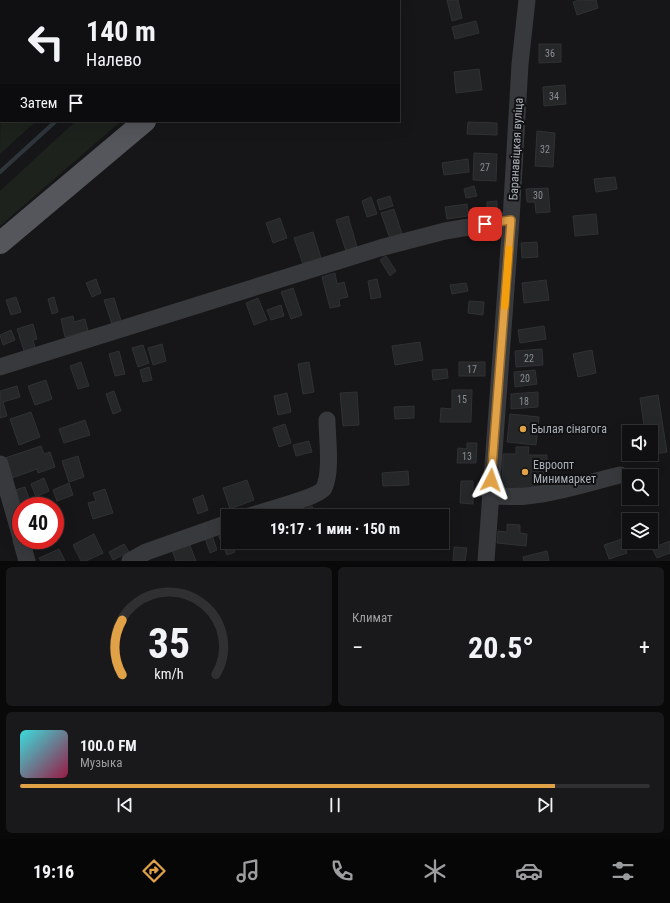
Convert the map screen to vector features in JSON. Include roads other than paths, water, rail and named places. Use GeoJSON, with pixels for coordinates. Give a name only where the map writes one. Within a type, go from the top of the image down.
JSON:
{"type":"FeatureCollection","features":[{"type":"Feature","properties":{"kind":"main road"},"geometry":{"type":"LineString","coordinates":[[0,244],[144,122]]}},
{"type":"Feature","properties":{"kind":"street","name":"Баранавіцкая вуліца"},"geometry":{"type":"LineString","coordinates":[[486,561],[511,220],[520,64],[527,0]]}},
{"type":"Feature","properties":{"kind":"street"},"geometry":{"type":"LineString","coordinates":[[0,367],[380,248],[445,231],[511,220]]}},
{"type":"Feature","properties":{"kind":"street"},"geometry":{"type":"LineString","coordinates":[[271,509],[313,496],[323,489],[327,477],[327,420]]}},
{"type":"Feature","properties":{"kind":"street"},"geometry":{"type":"LineString","coordinates":[[0,464],[12,507]]}},
{"type":"Feature","properties":{"kind":"street"},"geometry":{"type":"LineString","coordinates":[[490,495],[506,497],[542,494],[620,475]]}},
{"type":"Feature","properties":{"kind":"street"},"geometry":{"type":"LineString","coordinates":[[130,561],[146,552],[221,525]]}},
{"type":"Feature","properties":{"kind":"street"},"geometry":{"type":"LineString","coordinates":[[24,549],[27,561]]}},
{"type":"Feature","properties":{"kind":"waterway"},"geometry":{"type":"LineString","coordinates":[[0,172],[55,122]]}},
{"type":"Feature","properties":{"kind":"place","name":"Былая сінагога"},"geometry":{"type":"Point","coordinates":[523,429]}},
{"type":"Feature","properties":{"kind":"place","name":"Евроопт Минимаркет"},"geometry":{"type":"Point","coordinates":[525,472]}}]}
